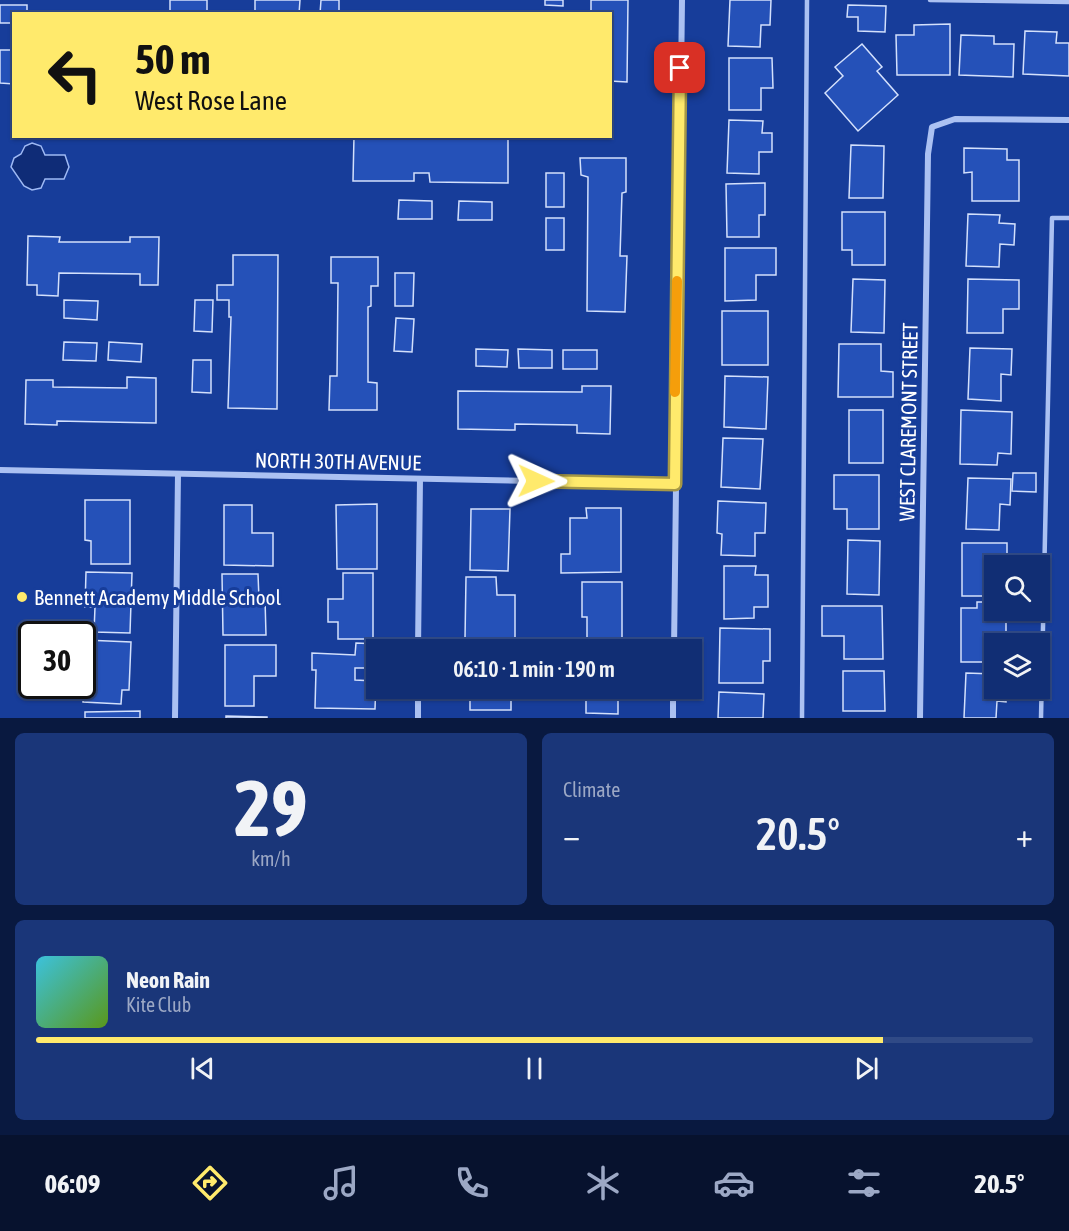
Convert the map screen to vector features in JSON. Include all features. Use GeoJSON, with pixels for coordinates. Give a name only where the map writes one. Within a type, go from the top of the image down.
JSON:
{"type":"FeatureCollection","features":[{"type":"Feature","properties":{"kind":"street"},"geometry":{"type":"LineString","coordinates":[[674,639],[682,0]]}},
{"type":"Feature","properties":{"kind":"street","name":"WEST CLAREMONT STREET"},"geometry":{"type":"LineString","coordinates":[[920,718],[928,154],[932,127],[954,119],[1069,120]]}},
{"type":"Feature","properties":{"kind":"street","name":"NORTH 30TH AVENUE"},"geometry":{"type":"LineString","coordinates":[[0,470],[675,484]]}},
{"type":"Feature","properties":{"kind":"street"},"geometry":{"type":"LineString","coordinates":[[175,718],[178,474]]}},
{"type":"Feature","properties":{"kind":"street"},"geometry":{"type":"LineString","coordinates":[[418,639],[420,479]]}},
{"type":"Feature","properties":{"kind":"street"},"geometry":{"type":"LineString","coordinates":[[418,699],[418,718]]}},
{"type":"Feature","properties":{"kind":"street"},"geometry":{"type":"LineString","coordinates":[[673,699],[673,718]]}},
{"type":"Feature","properties":{"kind":"lane"},"geometry":{"type":"LineString","coordinates":[[802,718],[807,0]]}},
{"type":"Feature","properties":{"kind":"lane"},"geometry":{"type":"LineString","coordinates":[[930,0],[1069,2]]}},
{"type":"Feature","properties":{"kind":"lane"},"geometry":{"type":"LineString","coordinates":[[1041,718],[1052,218],[1069,218]]}},
{"type":"Feature","properties":{"kind":"water"},"geometry":{"type":"Polygon","coordinates":[[[32,143],[41,146],[45,155],[65,155],[69,167],[64,179],[45,179],[41,188],[32,190],[24,186],[11,167],[14,158],[21,154],[25,146],[32,143]]]}},
{"type":"Feature","properties":{"kind":"building"},"geometry":{"type":"Polygon","coordinates":[[[170,0],[207,0],[207,12],[170,12],[170,0]]]}},
{"type":"Feature","properties":{"kind":"building"},"geometry":{"type":"Polygon","coordinates":[[[255,0],[300,0],[299,12],[255,12],[255,0]]]}},
{"type":"Feature","properties":{"kind":"building"},"geometry":{"type":"Polygon","coordinates":[[[321,0],[339,0],[339,12],[320,12],[321,0]]]}},
{"type":"Feature","properties":{"kind":"building"},"geometry":{"type":"Polygon","coordinates":[[[545,0],[563,0],[563,6],[545,5],[545,0]]]}},
{"type":"Feature","properties":{"kind":"building"},"geometry":{"type":"Polygon","coordinates":[[[591,0],[628,0],[627,82],[612,81],[612,12],[591,12],[591,0]]]}},
{"type":"Feature","properties":{"kind":"building"},"geometry":{"type":"Polygon","coordinates":[[[730,0],[771,0],[770,25],[761,25],[760,47],[728,46],[730,0]]]}},
{"type":"Feature","properties":{"kind":"building"},"geometry":{"type":"Polygon","coordinates":[[[0,5],[27,5],[27,12],[12,12],[12,23],[0,23],[0,5]]]}},
{"type":"Feature","properties":{"kind":"building"},"geometry":{"type":"Polygon","coordinates":[[[848,5],[886,6],[885,32],[858,31],[858,17],[847,17],[848,5]]]}},
{"type":"Feature","properties":{"kind":"building"},"geometry":{"type":"Polygon","coordinates":[[[950,24],[950,75],[897,75],[896,35],[914,35],[914,25],[950,24]]]}},
{"type":"Feature","properties":{"kind":"building"},"geometry":{"type":"Polygon","coordinates":[[[1025,31],[1057,32],[1056,43],[1069,43],[1069,76],[1023,74],[1025,31]]]}},
{"type":"Feature","properties":{"kind":"building"},"geometry":{"type":"Polygon","coordinates":[[[961,35],[994,36],[994,44],[1014,44],[1013,77],[959,75],[961,35]]]}},
{"type":"Feature","properties":{"kind":"building"},"geometry":{"type":"Polygon","coordinates":[[[862,44],[882,67],[877,71],[898,95],[858,131],[825,93],[843,76],[835,67],[862,44]]]}},
{"type":"Feature","properties":{"kind":"building"},"geometry":{"type":"Polygon","coordinates":[[[0,50],[12,50],[12,84],[0,83],[0,50]]]}},
{"type":"Feature","properties":{"kind":"building"},"geometry":{"type":"Polygon","coordinates":[[[729,58],[772,58],[773,88],[761,88],[761,110],[729,110],[729,58]]]}},
{"type":"Feature","properties":{"kind":"building"},"geometry":{"type":"Polygon","coordinates":[[[729,120],[763,121],[762,133],[772,133],[772,152],[759,152],[759,174],[727,173],[729,120]]]}},
{"type":"Feature","properties":{"kind":"building"},"geometry":{"type":"Polygon","coordinates":[[[354,138],[508,138],[508,183],[430,182],[429,173],[414,173],[414,181],[353,181],[354,138]]]}},
{"type":"Feature","properties":{"kind":"building"},"geometry":{"type":"Polygon","coordinates":[[[851,145],[884,146],[883,198],[849,198],[851,145]]]}},
{"type":"Feature","properties":{"kind":"building"},"geometry":{"type":"Polygon","coordinates":[[[964,148],[1007,149],[1007,160],[1019,160],[1019,201],[972,201],[972,172],[964,173],[964,148]]]}},
{"type":"Feature","properties":{"kind":"building"},"geometry":{"type":"Polygon","coordinates":[[[580,158],[626,158],[626,192],[622,193],[620,256],[627,256],[625,312],[587,311],[588,177],[581,175],[580,158]]]}},
{"type":"Feature","properties":{"kind":"building"},"geometry":{"type":"Polygon","coordinates":[[[546,173],[564,173],[564,207],[546,207],[546,173]]]}},
{"type":"Feature","properties":{"kind":"building"},"geometry":{"type":"Polygon","coordinates":[[[765,183],[765,215],[759,215],[759,237],[727,237],[726,184],[765,183]]]}},
{"type":"Feature","properties":{"kind":"building"},"geometry":{"type":"Polygon","coordinates":[[[399,200],[432,201],[432,219],[398,219],[399,200]]]}},
{"type":"Feature","properties":{"kind":"building"},"geometry":{"type":"Polygon","coordinates":[[[459,201],[492,202],[492,220],[458,220],[459,201]]]}},
{"type":"Feature","properties":{"kind":"building"},"geometry":{"type":"Polygon","coordinates":[[[842,212],[885,212],[885,265],[852,265],[852,250],[842,250],[842,212]]]}},
{"type":"Feature","properties":{"kind":"building"},"geometry":{"type":"Polygon","coordinates":[[[968,214],[1000,215],[999,223],[1015,224],[1014,245],[1000,244],[999,267],[966,266],[968,214]]]}},
{"type":"Feature","properties":{"kind":"building"},"geometry":{"type":"Polygon","coordinates":[[[546,218],[564,218],[564,250],[546,250],[546,218]]]}},
{"type":"Feature","properties":{"kind":"building"},"geometry":{"type":"Polygon","coordinates":[[[28,236],[60,237],[59,242],[130,242],[130,237],[159,237],[158,285],[140,285],[140,274],[59,273],[58,296],[37,295],[37,285],[27,285],[28,236]]]}},
{"type":"Feature","properties":{"kind":"building"},"geometry":{"type":"Polygon","coordinates":[[[725,248],[776,248],[776,275],[756,275],[756,300],[725,301],[725,248]]]}},
{"type":"Feature","properties":{"kind":"building"},"geometry":{"type":"Polygon","coordinates":[[[233,255],[278,255],[277,409],[228,408],[231,317],[229,317],[229,300],[217,300],[217,285],[233,285],[233,255]]]}},
{"type":"Feature","properties":{"kind":"building"},"geometry":{"type":"Polygon","coordinates":[[[331,257],[378,257],[378,286],[371,286],[371,306],[368,307],[368,382],[377,383],[377,410],[329,410],[330,376],[337,376],[338,283],[331,283],[331,257]]]}},
{"type":"Feature","properties":{"kind":"building"},"geometry":{"type":"Polygon","coordinates":[[[395,273],[414,273],[413,306],[395,306],[395,273]]]}},
{"type":"Feature","properties":{"kind":"building"},"geometry":{"type":"Polygon","coordinates":[[[853,279],[885,280],[884,333],[851,332],[853,279]]]}},
{"type":"Feature","properties":{"kind":"building"},"geometry":{"type":"Polygon","coordinates":[[[968,279],[1019,280],[1019,309],[1003,309],[1003,333],[967,333],[968,279]]]}},
{"type":"Feature","properties":{"kind":"building"},"geometry":{"type":"Polygon","coordinates":[[[64,300],[98,301],[97,320],[64,318],[64,300]]]}},
{"type":"Feature","properties":{"kind":"building"},"geometry":{"type":"Polygon","coordinates":[[[195,300],[213,300],[212,332],[194,331],[195,300]]]}},
{"type":"Feature","properties":{"kind":"building"},"geometry":{"type":"Polygon","coordinates":[[[722,311],[768,311],[768,365],[722,365],[722,311]]]}},
{"type":"Feature","properties":{"kind":"building"},"geometry":{"type":"Polygon","coordinates":[[[396,318],[414,319],[412,352],[394,351],[396,318]]]}},
{"type":"Feature","properties":{"kind":"building"},"geometry":{"type":"Polygon","coordinates":[[[64,342],[97,343],[96,361],[63,360],[64,342]]]}},
{"type":"Feature","properties":{"kind":"building"},"geometry":{"type":"Polygon","coordinates":[[[109,342],[142,344],[141,362],[108,360],[109,342]]]}},
{"type":"Feature","properties":{"kind":"building"},"geometry":{"type":"Polygon","coordinates":[[[839,344],[881,344],[881,371],[893,372],[893,397],[838,397],[839,344]]]}},
{"type":"Feature","properties":{"kind":"building"},"geometry":{"type":"Polygon","coordinates":[[[970,348],[1012,349],[1011,375],[1001,374],[1001,401],[968,399],[970,348]]]}},
{"type":"Feature","properties":{"kind":"building"},"geometry":{"type":"Polygon","coordinates":[[[476,349],[508,350],[507,367],[476,366],[476,349]]]}},
{"type":"Feature","properties":{"kind":"building"},"geometry":{"type":"Polygon","coordinates":[[[518,349],[552,350],[552,368],[519,368],[518,349]]]}},
{"type":"Feature","properties":{"kind":"building"},"geometry":{"type":"Polygon","coordinates":[[[563,350],[597,350],[597,369],[563,369],[563,350]]]}},
{"type":"Feature","properties":{"kind":"building"},"geometry":{"type":"Polygon","coordinates":[[[193,360],[211,360],[211,393],[192,392],[193,360]]]}},
{"type":"Feature","properties":{"kind":"building"},"geometry":{"type":"Polygon","coordinates":[[[725,376],[768,377],[766,429],[724,427],[725,376]]]}},
{"type":"Feature","properties":{"kind":"building"},"geometry":{"type":"Polygon","coordinates":[[[127,377],[156,378],[156,423],[57,421],[57,425],[25,424],[26,380],[53,380],[53,387],[127,388],[127,377]]]}},
{"type":"Feature","properties":{"kind":"building"},"geometry":{"type":"Polygon","coordinates":[[[582,386],[611,386],[610,434],[577,433],[577,425],[515,424],[515,430],[458,429],[458,391],[582,392],[582,386]]]}},
{"type":"Feature","properties":{"kind":"building"},"geometry":{"type":"Polygon","coordinates":[[[849,410],[883,410],[883,463],[849,463],[849,410]]]}},
{"type":"Feature","properties":{"kind":"building"},"geometry":{"type":"Polygon","coordinates":[[[961,410],[1012,412],[1011,454],[998,453],[997,465],[960,464],[961,410]]]}},
{"type":"Feature","properties":{"kind":"building"},"geometry":{"type":"Polygon","coordinates":[[[723,438],[763,439],[760,489],[721,487],[723,438]]]}},
{"type":"Feature","properties":{"kind":"building"},"geometry":{"type":"Polygon","coordinates":[[[1013,473],[1036,473],[1036,492],[1012,491],[1013,473]]]}},
{"type":"Feature","properties":{"kind":"building"},"geometry":{"type":"Polygon","coordinates":[[[834,475],[879,475],[879,529],[847,529],[847,509],[834,509],[834,475]]]}},
{"type":"Feature","properties":{"kind":"building"},"geometry":{"type":"Polygon","coordinates":[[[968,478],[1011,479],[1010,505],[1000,504],[999,530],[966,529],[968,478]]]}},
{"type":"Feature","properties":{"kind":"building"},"geometry":{"type":"Polygon","coordinates":[[[85,500],[130,500],[130,564],[91,564],[91,541],[85,540],[85,500]]]}},
{"type":"Feature","properties":{"kind":"building"},"geometry":{"type":"Polygon","coordinates":[[[718,501],[766,503],[765,533],[755,533],[755,556],[721,555],[722,534],[717,533],[718,501]]]}},
{"type":"Feature","properties":{"kind":"building"},"geometry":{"type":"Polygon","coordinates":[[[377,504],[377,569],[337,569],[336,505],[377,504]]]}},
{"type":"Feature","properties":{"kind":"building"},"geometry":{"type":"Polygon","coordinates":[[[224,505],[252,505],[252,533],[273,533],[273,566],[224,565],[224,505]]]}},
{"type":"Feature","properties":{"kind":"building"},"geometry":{"type":"Polygon","coordinates":[[[586,508],[621,508],[621,572],[561,573],[561,554],[570,554],[570,518],[587,518],[586,508]]]}},
{"type":"Feature","properties":{"kind":"building"},"geometry":{"type":"Polygon","coordinates":[[[471,509],[510,509],[508,571],[470,570],[471,509]]]}},
{"type":"Feature","properties":{"kind":"building"},"geometry":{"type":"Polygon","coordinates":[[[848,540],[880,541],[879,595],[847,594],[848,540]]]}},
{"type":"Feature","properties":{"kind":"building"},"geometry":{"type":"Polygon","coordinates":[[[962,543],[1007,543],[1007,555],[984,555],[984,596],[962,596],[962,543]]]}},
{"type":"Feature","properties":{"kind":"building"},"geometry":{"type":"Polygon","coordinates":[[[724,566],[756,566],[755,575],[768,575],[768,607],[754,607],[754,618],[724,619],[724,566]]]}},
{"type":"Feature","properties":{"kind":"building"},"geometry":{"type":"Polygon","coordinates":[[[86,572],[132,573],[130,633],[96,632],[95,607],[85,607],[86,572]]]}},
{"type":"Feature","properties":{"kind":"building"},"geometry":{"type":"Polygon","coordinates":[[[343,573],[373,573],[373,639],[338,639],[338,622],[328,622],[328,599],[343,599],[343,573]]]}},
{"type":"Feature","properties":{"kind":"building"},"geometry":{"type":"Polygon","coordinates":[[[222,574],[258,574],[259,599],[265,599],[266,635],[223,635],[222,574]]]}},
{"type":"Feature","properties":{"kind":"building"},"geometry":{"type":"Polygon","coordinates":[[[466,577],[496,577],[497,595],[515,595],[515,639],[465,639],[466,577]]]}},
{"type":"Feature","properties":{"kind":"building"},"geometry":{"type":"Polygon","coordinates":[[[582,582],[622,582],[622,639],[587,639],[587,617],[582,617],[582,582]]]}},
{"type":"Feature","properties":{"kind":"building"},"geometry":{"type":"Polygon","coordinates":[[[977,602],[984,602],[984,621],[1006,621],[1006,633],[984,633],[984,662],[961,662],[961,608],[977,608],[977,602]]]}},
{"type":"Feature","properties":{"kind":"building"},"geometry":{"type":"Polygon","coordinates":[[[822,606],[882,606],[883,659],[844,659],[844,636],[822,636],[822,606]]]}},
{"type":"Feature","properties":{"kind":"building"},"geometry":{"type":"Polygon","coordinates":[[[720,628],[770,629],[770,661],[763,661],[763,683],[719,683],[720,628]]]}},
{"type":"Feature","properties":{"kind":"building"},"geometry":{"type":"Polygon","coordinates":[[[96,640],[131,642],[129,690],[122,690],[121,704],[83,702],[83,699],[96,699],[96,640]]]}},
{"type":"Feature","properties":{"kind":"building"},"geometry":{"type":"Polygon","coordinates":[[[356,643],[366,643],[366,668],[355,668],[355,680],[366,681],[366,699],[375,699],[375,709],[315,708],[316,670],[312,670],[312,653],[355,655],[356,643]]]}},
{"type":"Feature","properties":{"kind":"building"},"geometry":{"type":"Polygon","coordinates":[[[225,645],[276,645],[276,676],[254,676],[254,706],[225,706],[225,645]]]}},
{"type":"Feature","properties":{"kind":"building"},"geometry":{"type":"Polygon","coordinates":[[[843,671],[884,671],[885,711],[843,711],[843,671]]]}},
{"type":"Feature","properties":{"kind":"building"},"geometry":{"type":"Polygon","coordinates":[[[966,673],[984,674],[984,699],[1006,699],[1006,702],[997,701],[996,718],[964,718],[966,673]]]}},
{"type":"Feature","properties":{"kind":"building"},"geometry":{"type":"Polygon","coordinates":[[[719,692],[764,694],[763,718],[718,718],[719,692]]]}},
{"type":"Feature","properties":{"kind":"building"},"geometry":{"type":"Polygon","coordinates":[[[470,699],[511,699],[511,710],[470,710],[470,699]]]}},
{"type":"Feature","properties":{"kind":"building"},"geometry":{"type":"Polygon","coordinates":[[[586,699],[618,699],[618,714],[586,713],[586,699]]]}},
{"type":"Feature","properties":{"kind":"building"},"geometry":{"type":"Polygon","coordinates":[[[140,711],[140,718],[85,718],[85,712],[140,711]]]}},
{"type":"Feature","properties":{"kind":"building"},"geometry":{"type":"Polygon","coordinates":[[[226,716],[267,717],[267,718],[226,718],[226,716]]]}},
{"type":"Feature","properties":{"kind":"slow traffic"},"geometry":{"type":"LineString","coordinates":[[675,392],[677,281]]}},
{"type":"Feature","properties":{"kind":"place","name":"Bennett Academy Middle School"},"geometry":{"type":"Point","coordinates":[22,597]}},
{"type":"Feature","properties":{"kind":"route"},"geometry":{"type":"LineString","coordinates":[[536,481],[675,484],[680,68]]}}]}
